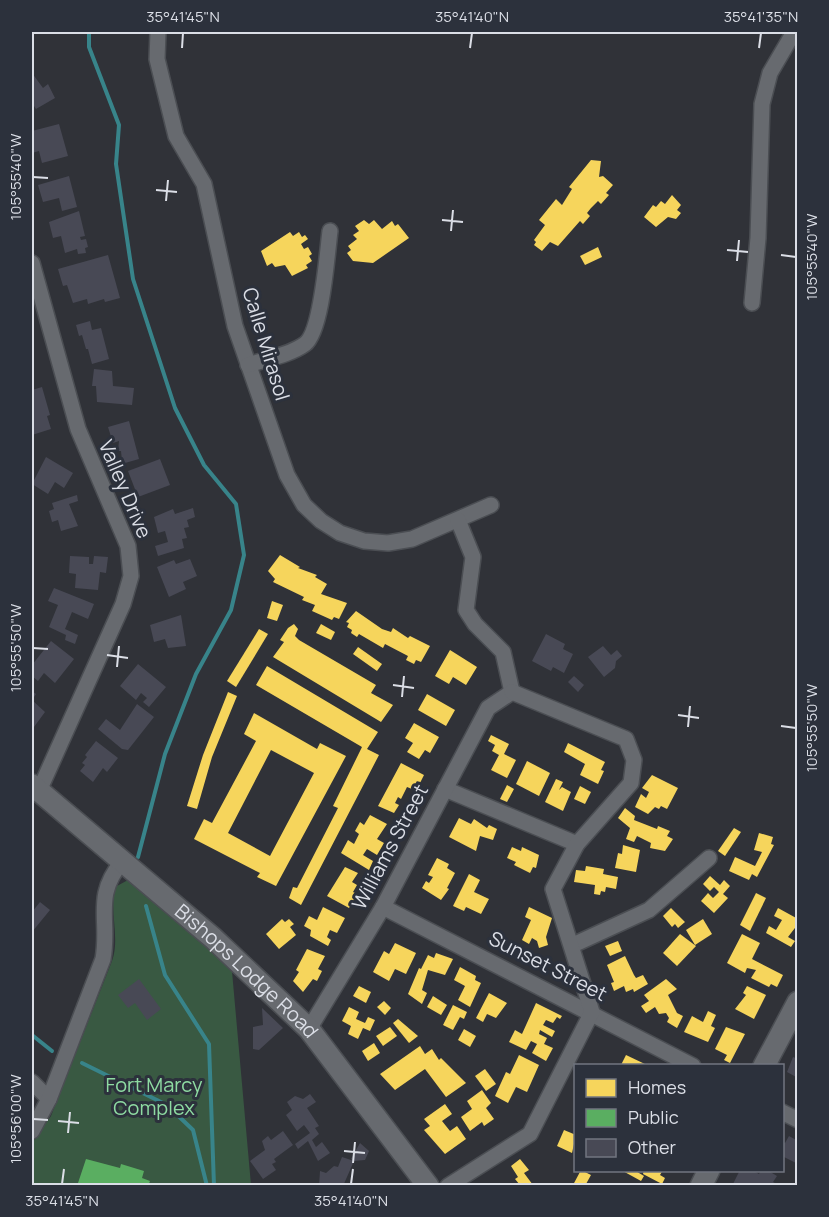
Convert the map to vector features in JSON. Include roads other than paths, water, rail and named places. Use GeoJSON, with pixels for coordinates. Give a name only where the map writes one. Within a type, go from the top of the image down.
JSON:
{"type":"FeatureCollection","features":[{"type":"Feature","properties":{"kind":"street","name":"Calle Mirasol"},"geometry":{"type":"LineString","coordinates":[[158,32],[157,59],[176,136],[204,184],[228,302],[248,365],[292,486],[304,505],[321,521],[352,537],[388,543],[412,539],[491,505]]}},
{"type":"Feature","properties":{"kind":"street"},"geometry":{"type":"LineString","coordinates":[[752,303],[758,238],[762,104],[770,73],[794,32]]}},
{"type":"Feature","properties":{"kind":"street"},"geometry":{"type":"LineString","coordinates":[[248,365],[303,345],[311,338],[316,322],[330,231]]}},
{"type":"Feature","properties":{"kind":"street","name":"Valley Drive"},"geometry":{"type":"LineString","coordinates":[[32,263],[78,429],[123,530],[131,566],[129,585],[123,604],[35,788]]}},
{"type":"Feature","properties":{"kind":"street"},"geometry":{"type":"LineString","coordinates":[[447,1185],[530,1134],[592,1012],[573,945],[553,889],[577,844],[631,783],[634,759],[626,739],[512,692],[503,652],[475,624],[466,610],[473,557],[458,520]]}},
{"type":"Feature","properties":{"kind":"street","name":"Williams Street"},"geometry":{"type":"LineString","coordinates":[[309,1029],[383,907],[488,708],[512,692]]}},
{"type":"Feature","properties":{"kind":"street","name":"Bishops Lodge Road"},"geometry":{"type":"LineString","coordinates":[[35,788],[213,938],[309,1029],[428,1185]]}},
{"type":"Feature","properties":{"kind":"street"},"geometry":{"type":"LineString","coordinates":[[445,789],[577,844]]}},
{"type":"Feature","properties":{"kind":"street"},"geometry":{"type":"LineString","coordinates":[[573,945],[649,910],[709,858]]}},
{"type":"Feature","properties":{"kind":"street"},"geometry":{"type":"LineString","coordinates":[[32,1131],[49,1100],[103,959],[107,940],[104,897],[110,877],[122,862]]}},
{"type":"Feature","properties":{"kind":"street","name":"Sunset Street"},"geometry":{"type":"LineString","coordinates":[[383,907],[691,1064]]}},
{"type":"Feature","properties":{"kind":"street"},"geometry":{"type":"LineString","coordinates":[[765,1064],[798,1002]]}},
{"type":"Feature","properties":{"kind":"street"},"geometry":{"type":"LineString","coordinates":[[32,1082],[49,1100]]}},
{"type":"Feature","properties":{"kind":"street"},"geometry":{"type":"LineString","coordinates":[[784,1113],[798,1120]]}},
{"type":"Feature","properties":{"kind":"waterway"},"geometry":{"type":"LineString","coordinates":[[89,32],[89,47],[119,125],[116,164],[133,279],[175,408],[204,465],[236,504],[244,555],[231,610],[196,674],[165,754],[138,857]]}},
{"type":"Feature","properties":{"kind":"waterway"},"geometry":{"type":"LineString","coordinates":[[146,906],[165,975],[209,1044],[214,1186]]}},
{"type":"Feature","properties":{"kind":"waterway"},"geometry":{"type":"LineString","coordinates":[[32,1035],[52,1051]]}},
{"type":"Feature","properties":{"kind":"waterway"},"geometry":{"type":"LineString","coordinates":[[82,1063],[167,1105],[193,1130],[207,1186]]}},
{"type":"Feature","properties":{"kind":"park label","name":"Fort Marcy Complex"},"geometry":{"type":"Point","coordinates":[154,1096]}}]}
